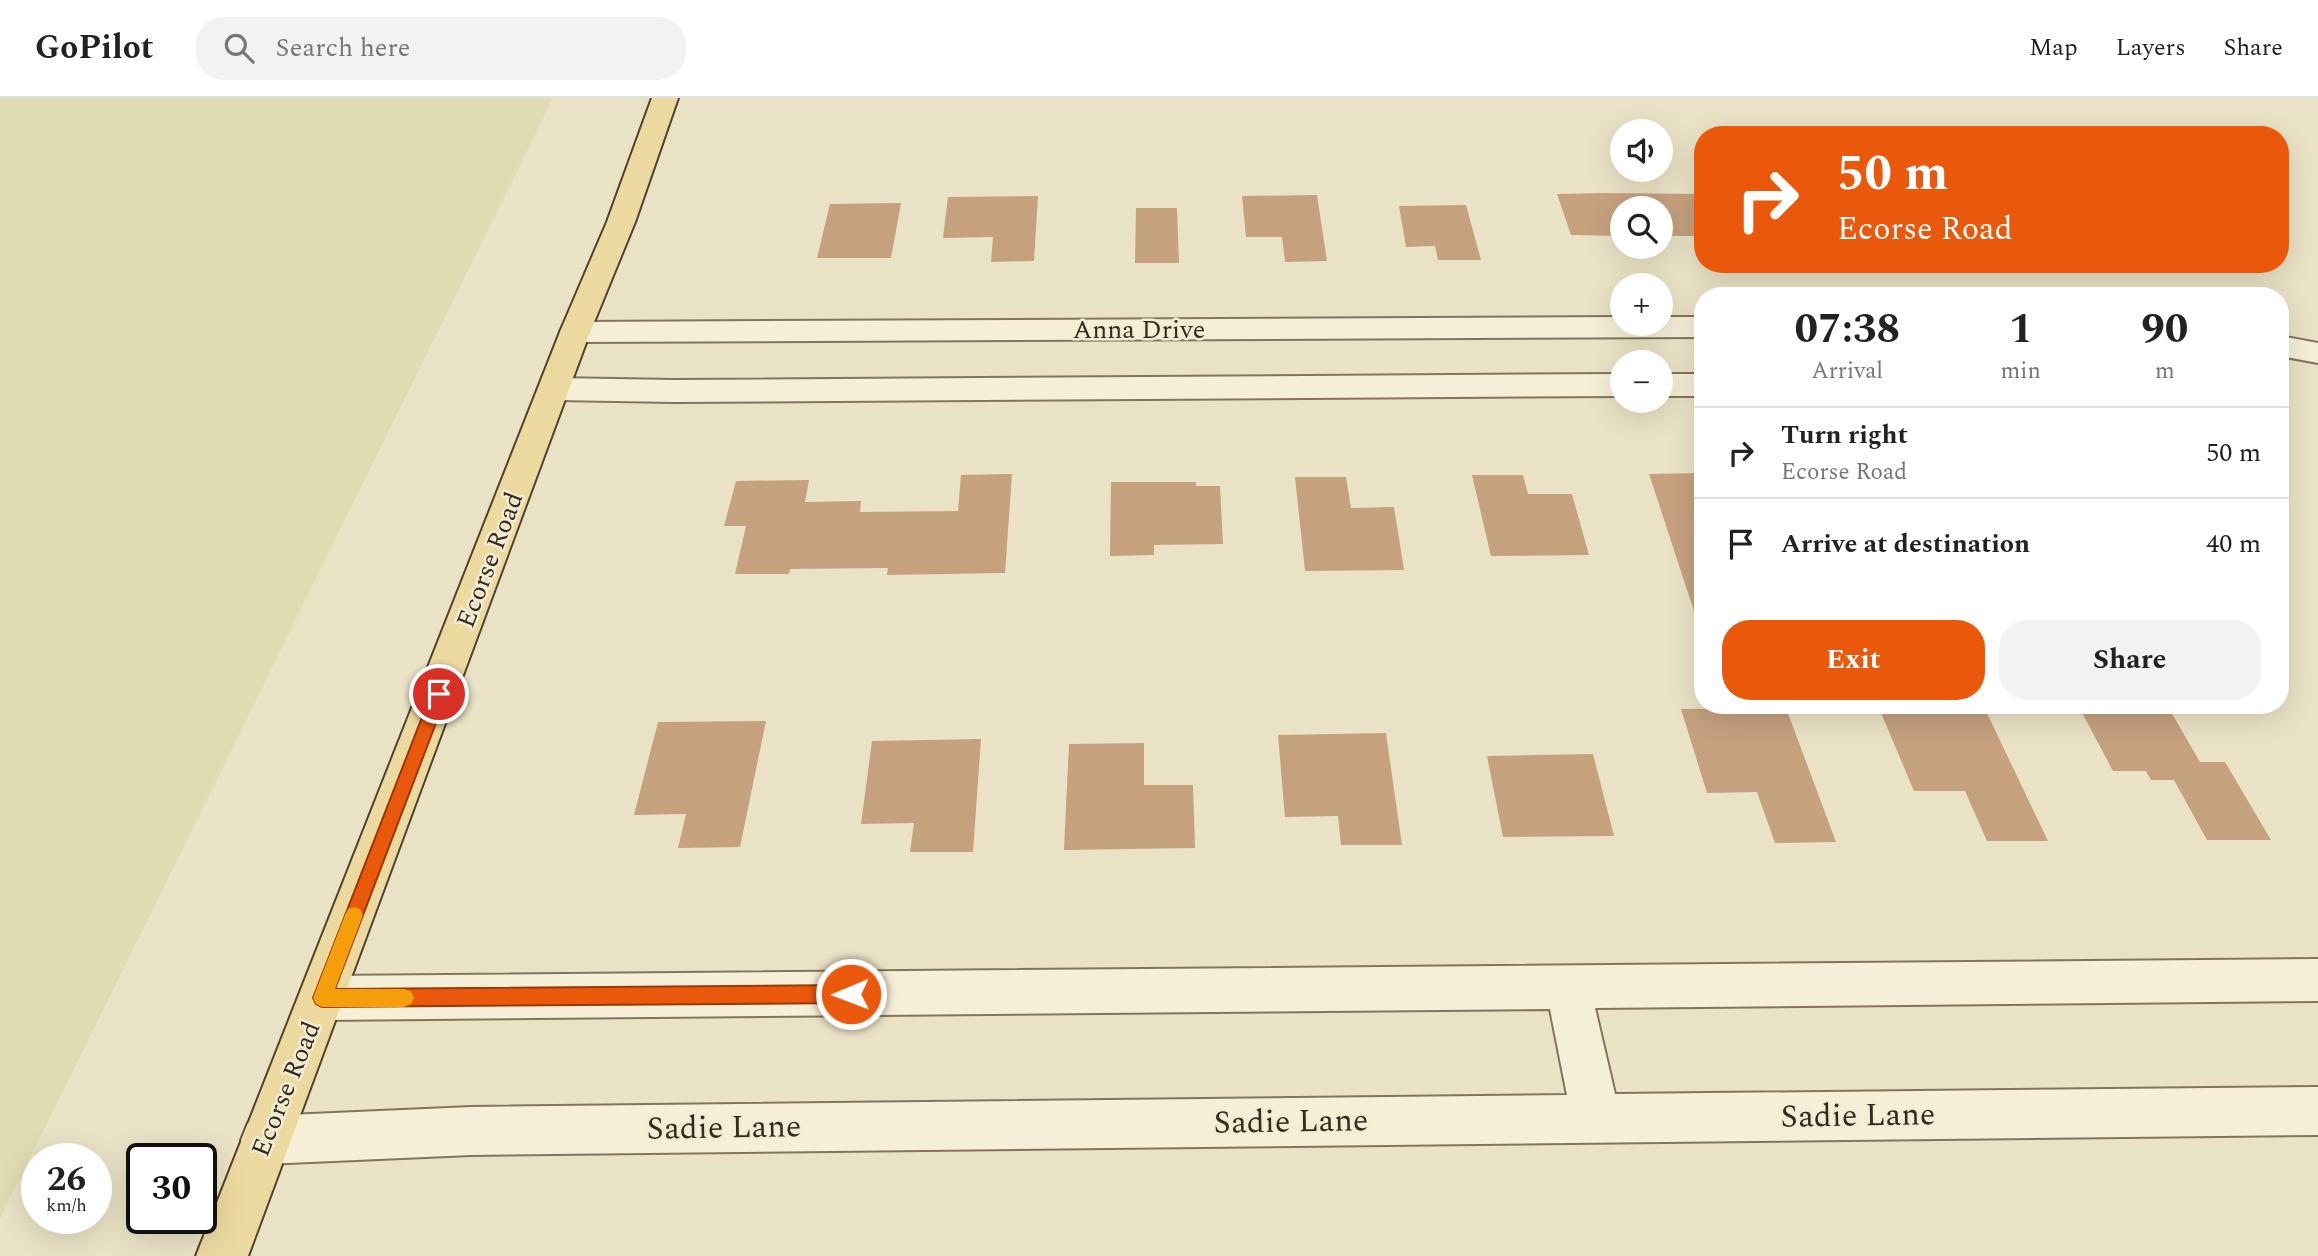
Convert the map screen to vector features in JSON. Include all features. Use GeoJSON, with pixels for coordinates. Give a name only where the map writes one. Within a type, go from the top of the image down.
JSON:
{"type":"FeatureCollection","features":[{"type":"Feature","properties":{"kind":"main road","name":"Ecorse Road"},"geometry":{"type":"LineString","coordinates":[[222,1256],[575,332],[621,222],[665,98]]}},
{"type":"Feature","properties":{"kind":"street","name":"Anna Drive"},"geometry":{"type":"LineString","coordinates":[[575,332],[1694,327]]}},
{"type":"Feature","properties":{"kind":"street"},"geometry":{"type":"LineString","coordinates":[[1435,330],[1446,387]]}},
{"type":"Feature","properties":{"kind":"street"},"geometry":{"type":"LineString","coordinates":[[2289,349],[2316,358]]}},
{"type":"Feature","properties":{"kind":"street"},"geometry":{"type":"LineString","coordinates":[[2289,362],[2316,358]]}},
{"type":"Feature","properties":{"kind":"street"},"geometry":{"type":"LineString","coordinates":[[555,390],[1610,385]]}},
{"type":"Feature","properties":{"kind":"street"},"geometry":{"type":"LineString","coordinates":[[1673,385],[1694,385]]}},
{"type":"Feature","properties":{"kind":"street"},"geometry":{"type":"LineString","coordinates":[[322,998],[2318,980]]}},
{"type":"Feature","properties":{"kind":"street"},"geometry":{"type":"LineString","coordinates":[[1568,988],[1596,1118]]}},
{"type":"Feature","properties":{"kind":"street","name":"Sadie Lane"},"geometry":{"type":"LineString","coordinates":[[265,1140],[471,1131],[2318,1111]]}},
{"type":"Feature","properties":{"kind":"shaded area"},"geometry":{"type":"Polygon","coordinates":[[[0,98],[553,98],[37,1143],[21,1143],[21,1176],[0,1219],[0,98]]]}},
{"type":"Feature","properties":{"kind":"building"},"geometry":{"type":"Polygon","coordinates":[[[1557,194],[1694,194],[1694,236],[1673,236],[1673,196],[1610,196],[1610,236],[1571,235],[1557,194]]]}},
{"type":"Feature","properties":{"kind":"building"},"geometry":{"type":"Polygon","coordinates":[[[1317,195],[1327,261],[1285,262],[1282,237],[1246,237],[1242,196],[1317,195]]]}},
{"type":"Feature","properties":{"kind":"building"},"geometry":{"type":"Polygon","coordinates":[[[1038,196],[1034,261],[991,262],[993,237],[943,238],[948,197],[1038,196]]]}},
{"type":"Feature","properties":{"kind":"building"},"geometry":{"type":"Polygon","coordinates":[[[901,203],[891,258],[817,258],[830,204],[901,203]]]}},
{"type":"Feature","properties":{"kind":"building"},"geometry":{"type":"Polygon","coordinates":[[[1466,205],[1481,260],[1438,260],[1435,246],[1406,247],[1399,206],[1466,205]]]}},
{"type":"Feature","properties":{"kind":"building"},"geometry":{"type":"Polygon","coordinates":[[[1136,208],[1177,208],[1179,263],[1135,263],[1136,208]]]}},
{"type":"Feature","properties":{"kind":"building"},"geometry":{"type":"Polygon","coordinates":[[[1694,473],[1694,611],[1649,474],[1694,473]]]}},
{"type":"Feature","properties":{"kind":"building"},"geometry":{"type":"Polygon","coordinates":[[[1012,474],[1005,573],[887,575],[888,568],[790,569],[789,574],[735,574],[746,526],[724,526],[736,481],[809,480],[805,502],[861,501],[860,512],[958,511],[961,475],[1012,474]]]}},
{"type":"Feature","properties":{"kind":"building"},"geometry":{"type":"Polygon","coordinates":[[[1472,475],[1523,475],[1528,494],[1572,494],[1589,555],[1491,556],[1472,475]]]}},
{"type":"Feature","properties":{"kind":"building"},"geometry":{"type":"Polygon","coordinates":[[[1295,477],[1346,477],[1351,508],[1394,507],[1404,570],[1305,571],[1295,477]]]}},
{"type":"Feature","properties":{"kind":"building"},"geometry":{"type":"Polygon","coordinates":[[[1111,482],[1196,482],[1196,486],[1220,486],[1223,544],[1154,545],[1154,555],[1110,556],[1111,482]]]}},
{"type":"Feature","properties":{"kind":"building"},"geometry":{"type":"Polygon","coordinates":[[[1681,709],[1694,709],[1694,714],[1788,714],[1836,842],[1775,843],[1757,792],[1707,793],[1681,709]]]}},
{"type":"Feature","properties":{"kind":"building"},"geometry":{"type":"Polygon","coordinates":[[[1882,714],[1987,714],[2048,841],[1987,841],[1965,791],[1914,791],[1882,714]]]}},
{"type":"Feature","properties":{"kind":"building"},"geometry":{"type":"Polygon","coordinates":[[[2083,714],[2172,714],[2200,762],[2225,762],[2271,840],[2207,840],[2174,780],[2151,780],[2146,771],[2113,771],[2083,714]]]}},
{"type":"Feature","properties":{"kind":"building"},"geometry":{"type":"Polygon","coordinates":[[[766,721],[740,847],[678,848],[686,814],[634,815],[658,722],[766,721]]]}},
{"type":"Feature","properties":{"kind":"building"},"geometry":{"type":"Polygon","coordinates":[[[1386,733],[1402,845],[1341,845],[1338,816],[1285,817],[1278,735],[1386,733]]]}},
{"type":"Feature","properties":{"kind":"building"},"geometry":{"type":"Polygon","coordinates":[[[981,739],[973,852],[910,852],[914,823],[861,824],[872,741],[981,739]]]}},
{"type":"Feature","properties":{"kind":"building"},"geometry":{"type":"Polygon","coordinates":[[[1144,743],[1144,785],[1193,785],[1195,848],[1064,850],[1069,744],[1144,743]]]}},
{"type":"Feature","properties":{"kind":"building"},"geometry":{"type":"Polygon","coordinates":[[[1593,754],[1614,836],[1503,837],[1487,756],[1593,754]]]}},
{"type":"Feature","properties":{"kind":"slow traffic"},"geometry":{"type":"LineString","coordinates":[[354,915],[322,998],[404,998]]}},
{"type":"Feature","properties":{"kind":"route"},"geometry":{"type":"LineString","coordinates":[[439,694],[322,998],[851,994]]}}]}
